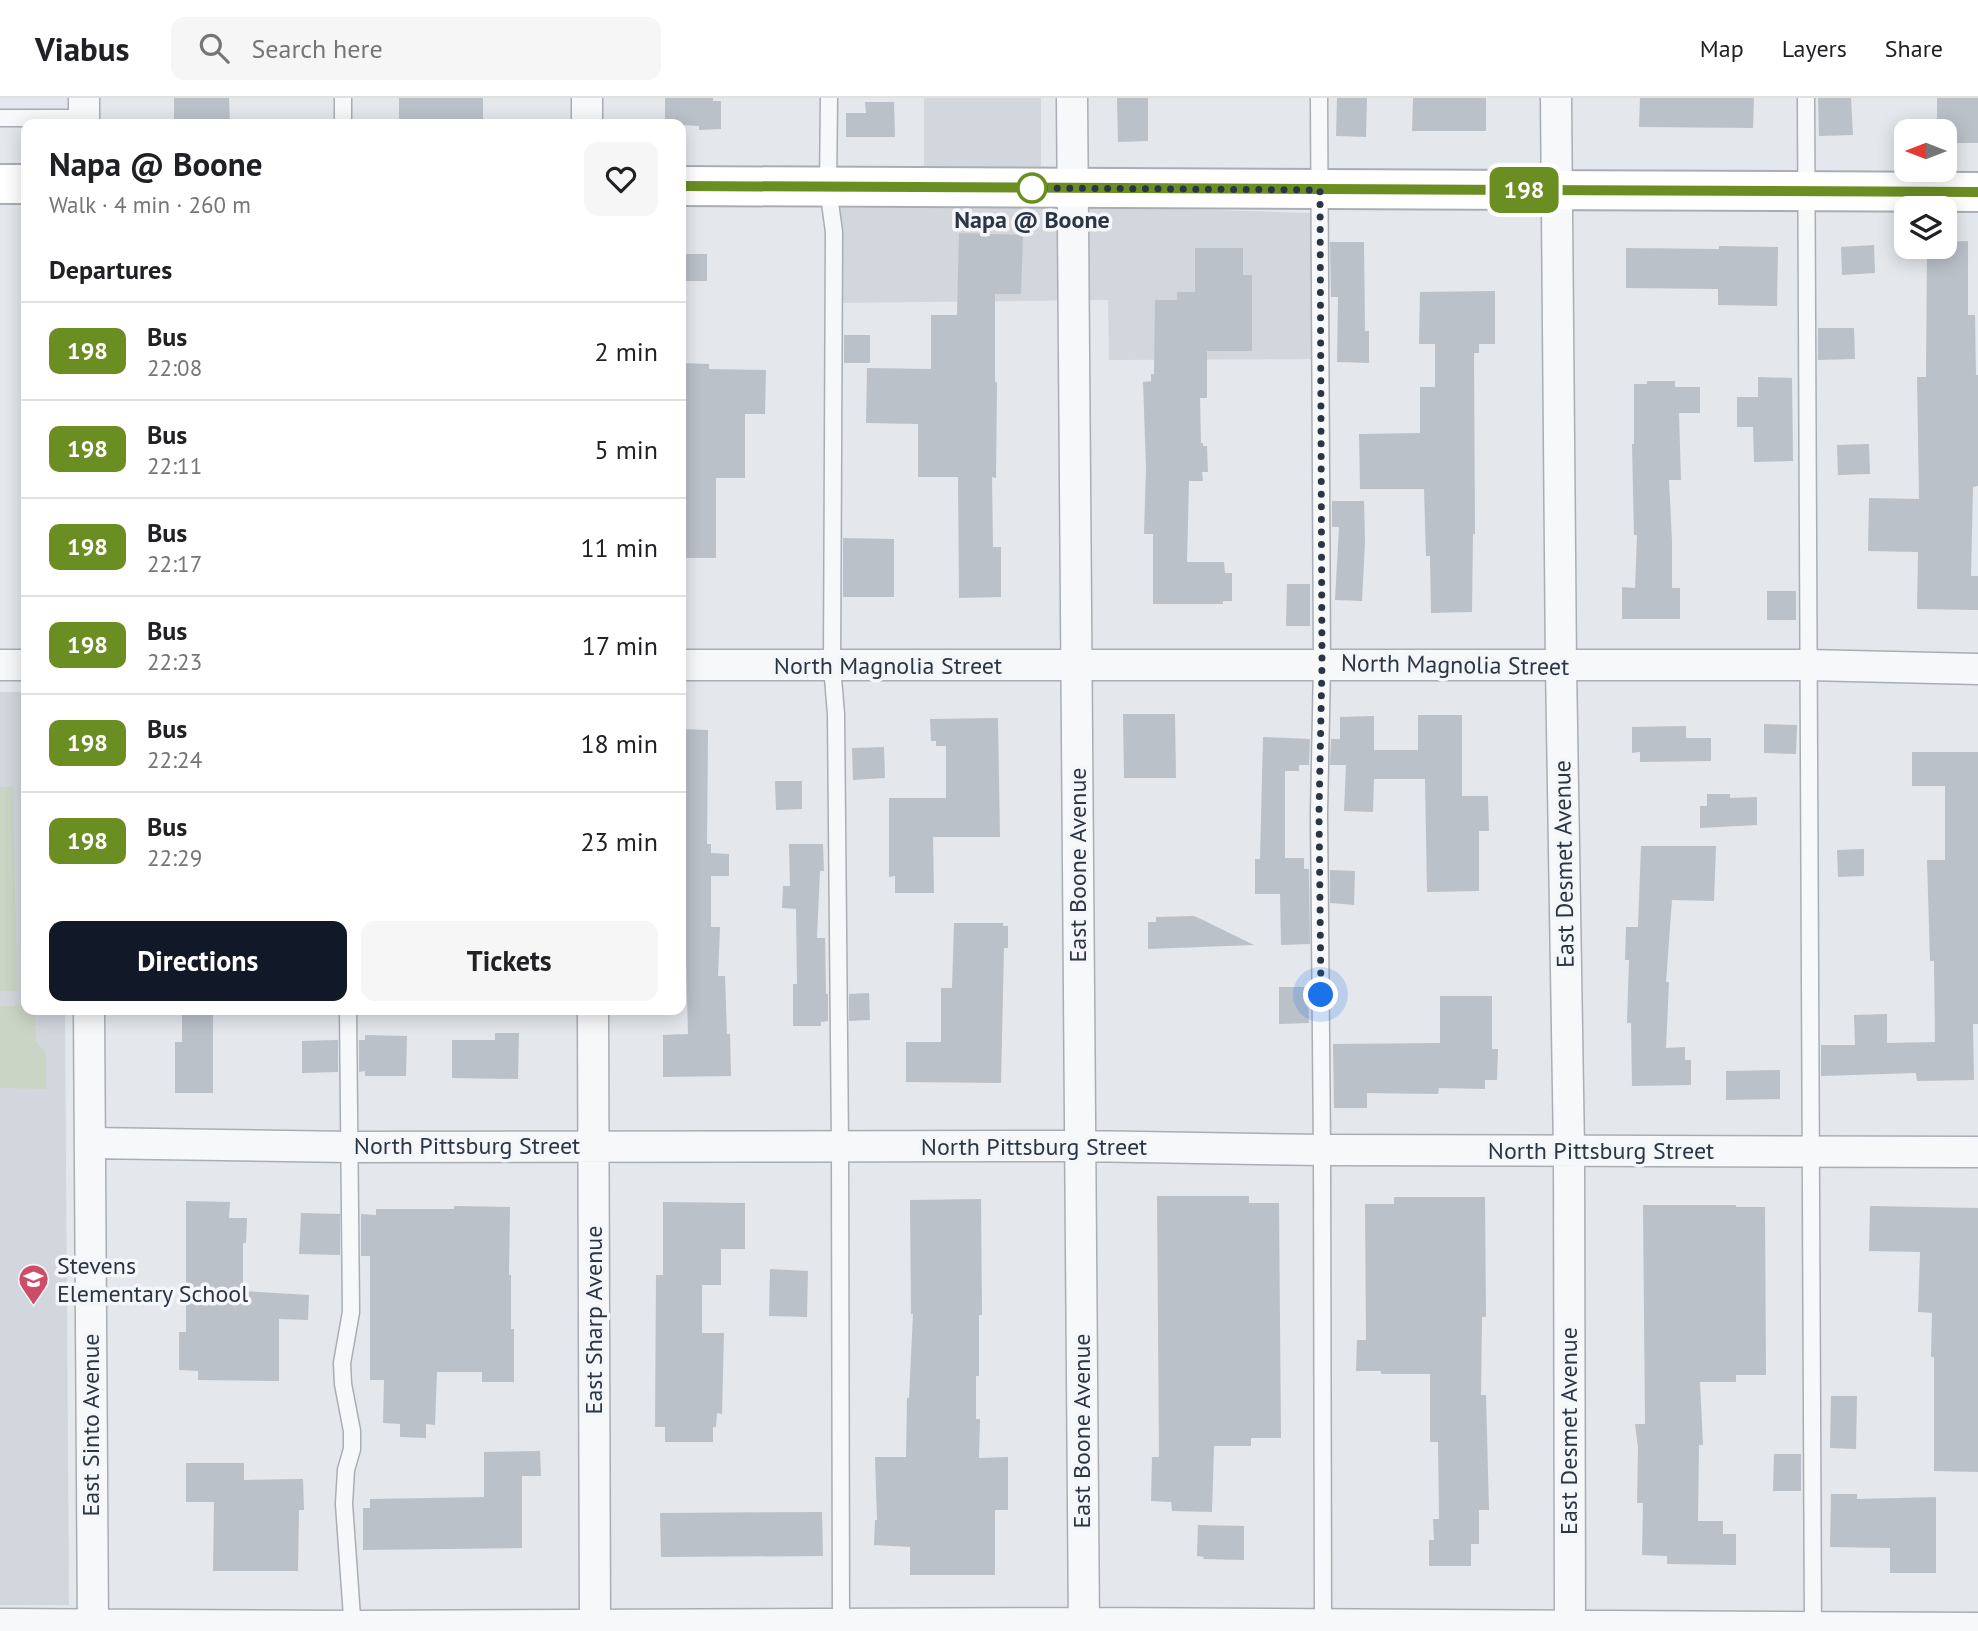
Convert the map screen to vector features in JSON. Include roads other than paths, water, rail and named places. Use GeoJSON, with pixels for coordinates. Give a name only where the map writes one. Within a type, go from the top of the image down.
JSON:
{"type":"FeatureCollection","features":[{"type":"Feature","properties":{"kind":"main road"},"geometry":{"type":"LineString","coordinates":[[0,184],[21,184]]}},
{"type":"Feature","properties":{"kind":"main road"},"geometry":{"type":"LineString","coordinates":[[686,186],[1978,192]]}},
{"type":"Feature","properties":{"kind":"street"},"geometry":{"type":"LineString","coordinates":[[587,98],[587,119]]}},
{"type":"Feature","properties":{"kind":"street","name":"East Boone Avenue"},"geometry":{"type":"LineString","coordinates":[[1072,98],[1084,1627]]}},
{"type":"Feature","properties":{"kind":"street","name":"East Desmet Avenue"},"geometry":{"type":"LineString","coordinates":[[1556,98],[1569,1151],[1570,1629]]}},
{"type":"Feature","properties":{"kind":"street"},"geometry":{"type":"LineString","coordinates":[[0,664],[21,664]]}},
{"type":"Feature","properties":{"kind":"street","name":"North Magnolia Street"},"geometry":{"type":"LineString","coordinates":[[686,665],[1808,665],[1978,669]]}},
{"type":"Feature","properties":{"kind":"street","name":"East Sinto Avenue"},"geometry":{"type":"LineString","coordinates":[[89,1015],[93,1627]]}},
{"type":"Feature","properties":{"kind":"street","name":"East Sharp Avenue"},"geometry":{"type":"LineString","coordinates":[[593,1015],[595,1628]]}},
{"type":"Feature","properties":{"kind":"street","name":"North Pittsburg Street"},"geometry":{"type":"LineString","coordinates":[[90,1143],[1978,1152]]}},
{"type":"Feature","properties":{"kind":"street"},"geometry":{"type":"LineString","coordinates":[[0,1623],[93,1627],[353,1628],[1978,1628]]}},
{"type":"Feature","properties":{"kind":"lane"},"geometry":{"type":"LineString","coordinates":[[343,98],[343,119]]}},
{"type":"Feature","properties":{"kind":"lane"},"geometry":{"type":"LineString","coordinates":[[829,98],[828,188],[834,232],[832,666],[836,714],[841,1147],[841,1628]]}},
{"type":"Feature","properties":{"kind":"lane"},"geometry":{"type":"LineString","coordinates":[[1319,98],[1323,1628]]}},
{"type":"Feature","properties":{"kind":"lane"},"geometry":{"type":"LineString","coordinates":[[1806,98],[1813,1629]]}},
{"type":"Feature","properties":{"kind":"lane"},"geometry":{"type":"LineString","coordinates":[[0,118],[84,114]]}},
{"type":"Feature","properties":{"kind":"lane"},"geometry":{"type":"LineString","coordinates":[[348,1015],[351,1312],[342,1363],[352,1431],[344,1504],[353,1628]]}},
{"type":"Feature","properties":{"kind":"place","name":"Napa @ Boone"},"geometry":{"type":"Point","coordinates":[1032,188]}},
{"type":"Feature","properties":{"kind":"place","name":"Stevens Elementary School"},"geometry":{"type":"Point","coordinates":[34,1307]}}]}
